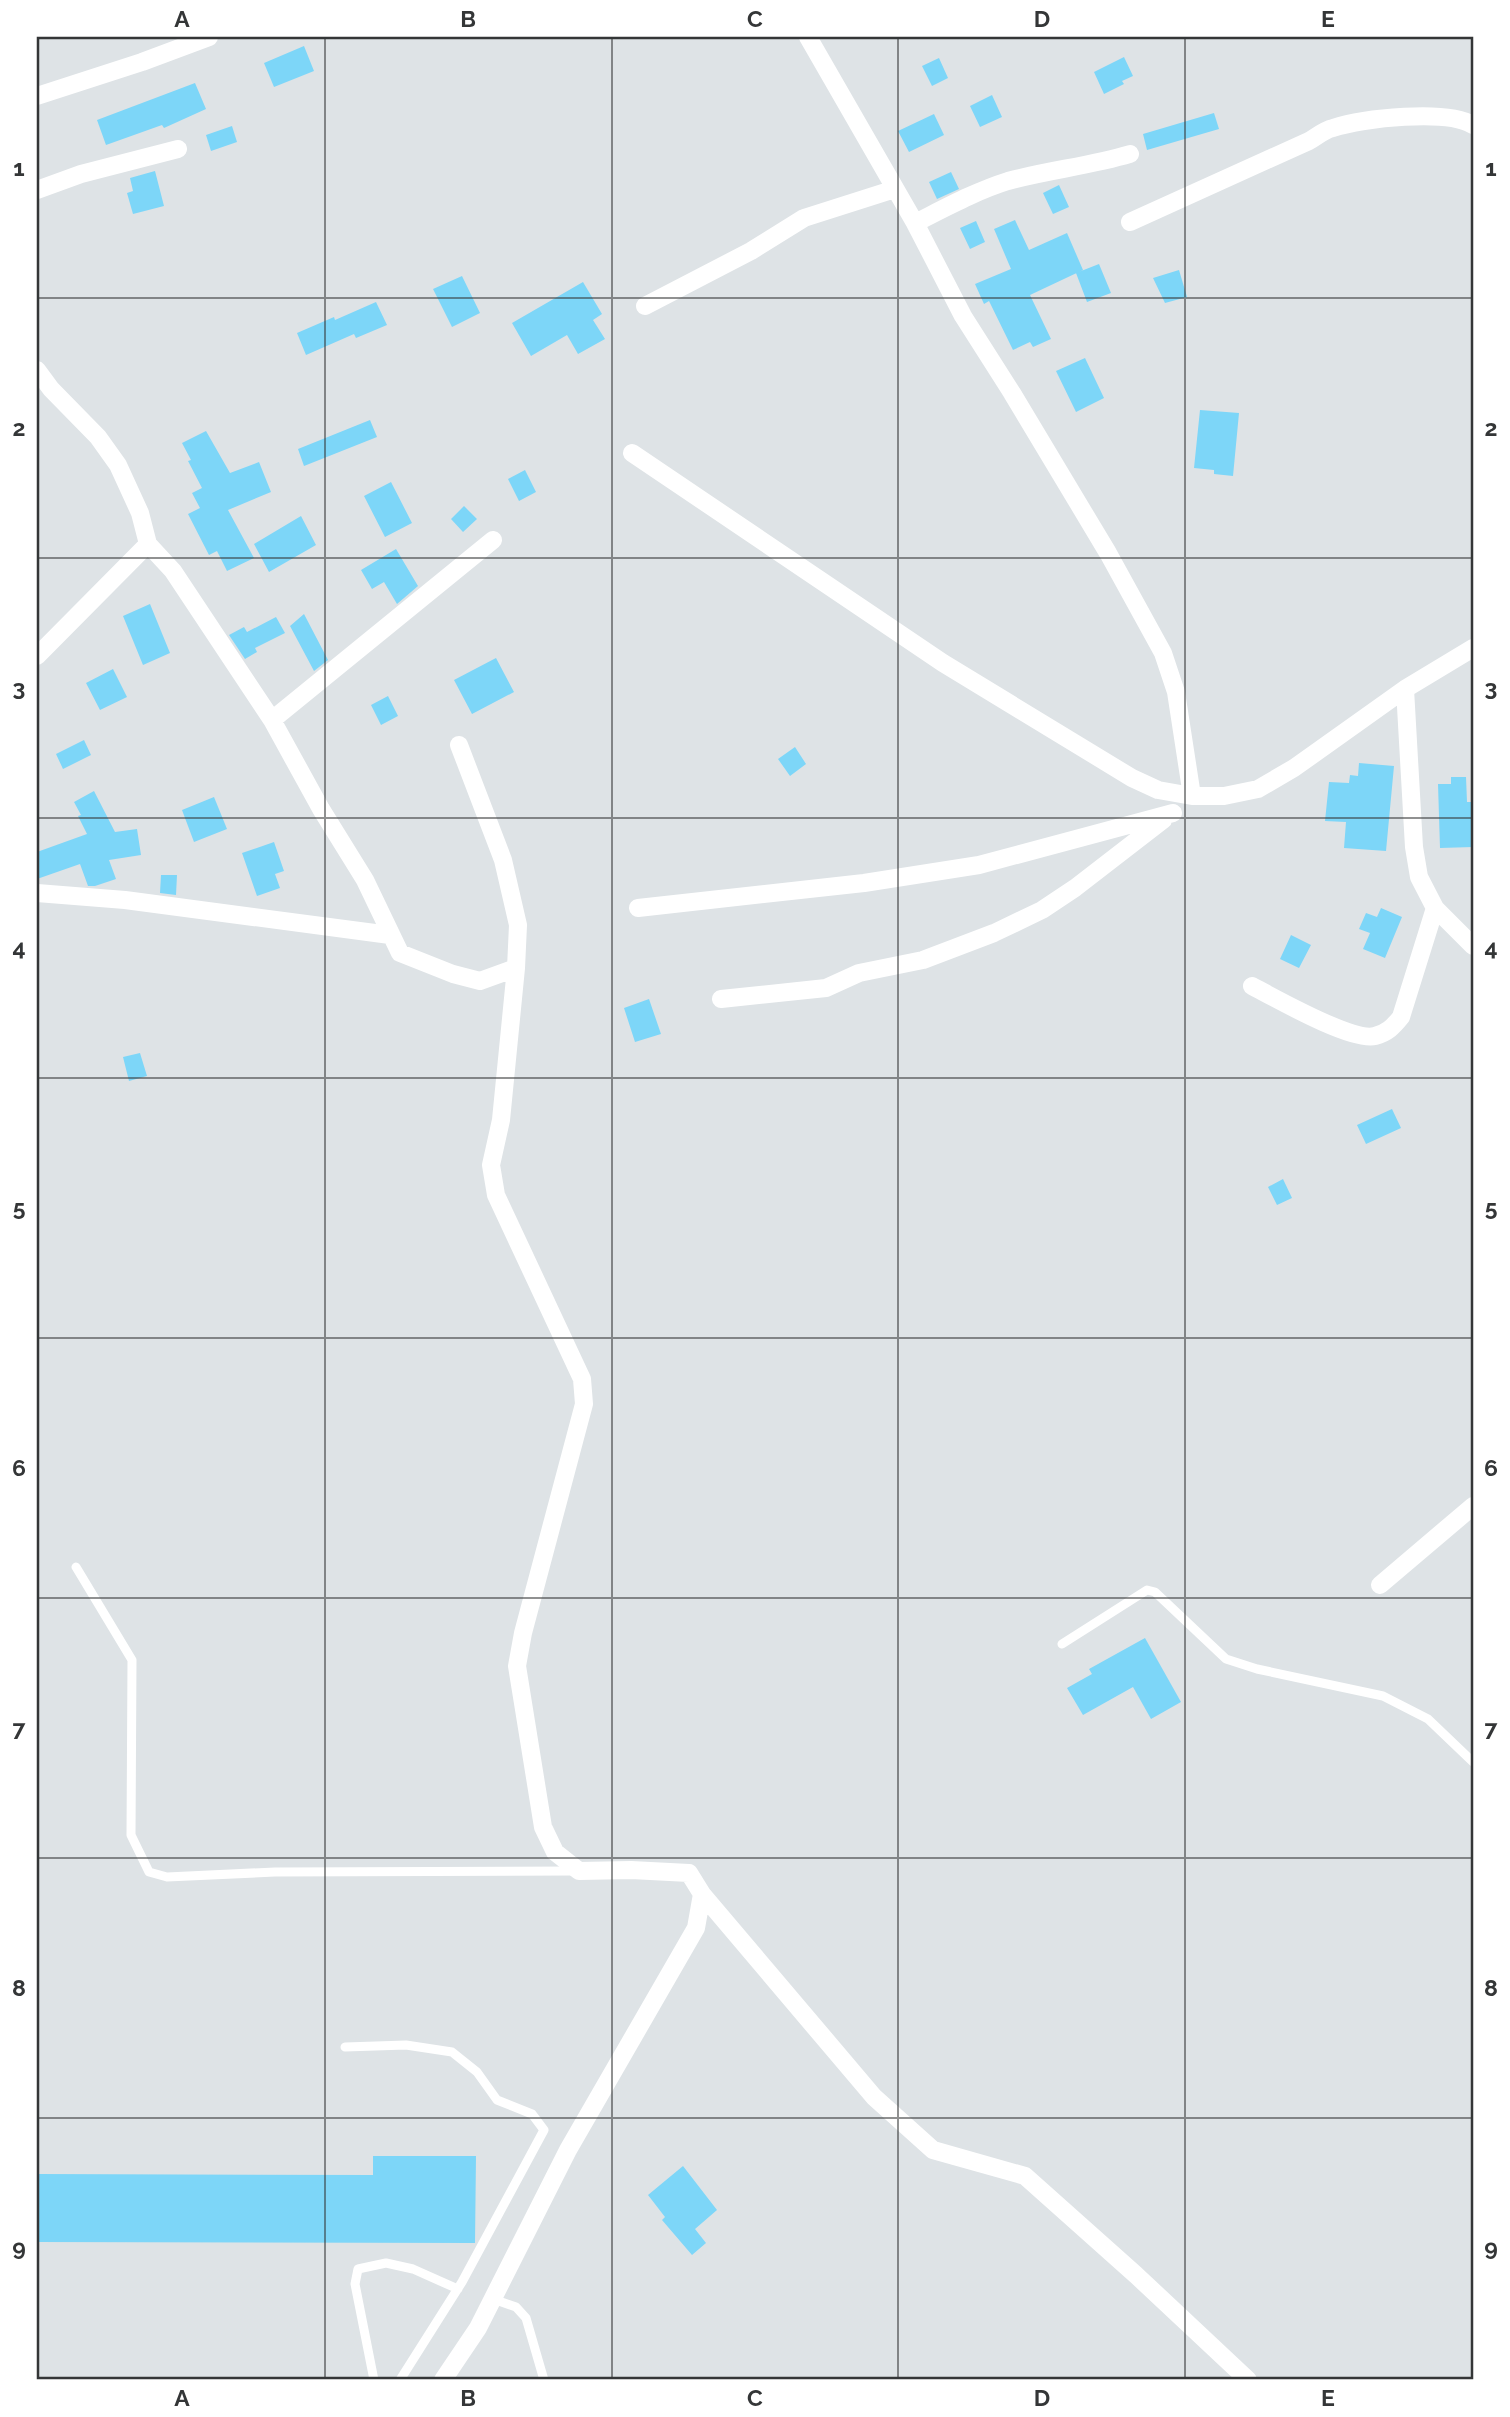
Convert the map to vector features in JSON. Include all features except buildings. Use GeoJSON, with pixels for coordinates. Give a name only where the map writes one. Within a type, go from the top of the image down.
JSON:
{"type":"FeatureCollection","features":[{"type":"Feature","properties":{"kind":"street"},"geometry":{"type":"LineString","coordinates":[[37,96],[209,37]]}},
{"type":"Feature","properties":{"kind":"street"},"geometry":{"type":"LineString","coordinates":[[808,37],[915,223],[963,316],[1108,553],[1163,653],[1175,692],[1192,796]]}},
{"type":"Feature","properties":{"kind":"street"},"geometry":{"type":"LineString","coordinates":[[1130,222],[1309,141],[1331,128],[1416,116],[1464,119],[1473,125]]}},
{"type":"Feature","properties":{"kind":"street"},"geometry":{"type":"LineString","coordinates":[[37,190],[82,174],[178,149]]}},
{"type":"Feature","properties":{"kind":"street"},"geometry":{"type":"LineString","coordinates":[[915,223],[978,192],[1008,182],[1130,154]]}},
{"type":"Feature","properties":{"kind":"street"},"geometry":{"type":"LineString","coordinates":[[645,306],[751,251],[804,218],[895,189]]}},
{"type":"Feature","properties":{"kind":"street"},"geometry":{"type":"LineString","coordinates":[[37,370],[51,389],[98,437],[118,465],[141,513],[148,544],[173,571],[272,720],[321,809],[365,880],[400,953],[453,974],[480,981],[516,968]]}},
{"type":"Feature","properties":{"kind":"street"},"geometry":{"type":"LineString","coordinates":[[632,453],[943,663],[1132,778],[1158,790],[1192,796],[1224,796],[1258,789],[1294,768],[1405,689],[1473,648]]}},
{"type":"Feature","properties":{"kind":"street"},"geometry":{"type":"LineString","coordinates":[[272,720],[493,540]]}},
{"type":"Feature","properties":{"kind":"street"},"geometry":{"type":"LineString","coordinates":[[37,656],[148,544]]}},
{"type":"Feature","properties":{"kind":"street"},"geometry":{"type":"LineString","coordinates":[[1405,689],[1413,847],[1419,877],[1435,908],[1473,946]]}},
{"type":"Feature","properties":{"kind":"street"},"geometry":{"type":"LineString","coordinates":[[459,745],[503,860],[518,925],[501,1120],[491,1165],[496,1195],[582,1379],[584,1404],[523,1633],[517,1666],[543,1827],[555,1852],[579,1871],[689,1873],[702,1894],[874,2097],[933,2150],[1025,2176],[1248,2380]]}},
{"type":"Feature","properties":{"kind":"street"},"geometry":{"type":"LineString","coordinates":[[721,999],[826,988],[859,973],[923,960],[994,933],[1042,910],[1075,888],[1192,796]]}},
{"type":"Feature","properties":{"kind":"street"},"geometry":{"type":"LineString","coordinates":[[638,908],[864,883],[979,864],[1173,813]]}},
{"type":"Feature","properties":{"kind":"street"},"geometry":{"type":"LineString","coordinates":[[37,893],[125,900],[390,935]]}},
{"type":"Feature","properties":{"kind":"street"},"geometry":{"type":"LineString","coordinates":[[1252,986],[1347,1032],[1372,1037],[1390,1030],[1401,1017],[1435,908]]}},
{"type":"Feature","properties":{"kind":"street"},"geometry":{"type":"LineString","coordinates":[[1380,1585],[1473,1506]]}},
{"type":"Feature","properties":{"kind":"street"},"geometry":{"type":"LineString","coordinates":[[443,2380],[478,2328],[568,2150],[696,1927],[702,1894]]}},
{"type":"Feature","properties":{"kind":"lane"},"geometry":{"type":"LineString","coordinates":[[76,1567],[132,1660],[131,1835],[149,1872],[167,1877],[275,1872],[579,1871]]}},
{"type":"Feature","properties":{"kind":"lane"},"geometry":{"type":"LineString","coordinates":[[1062,1644],[1147,1590],[1155,1592],[1226,1659],[1257,1669],[1383,1696],[1428,1719],[1473,1762]]}},
{"type":"Feature","properties":{"kind":"lane"},"geometry":{"type":"LineString","coordinates":[[345,2046],[406,2045],[452,2052],[477,2072],[497,2100],[532,2114],[544,2130],[458,2289],[400,2380]]}},
{"type":"Feature","properties":{"kind":"lane"},"geometry":{"type":"LineString","coordinates":[[374,2380],[355,2284],[358,2269],[386,2263],[413,2269],[458,2289]]}},
{"type":"Feature","properties":{"kind":"lane"},"geometry":{"type":"LineString","coordinates":[[494,2299],[516,2307],[526,2318],[544,2380]]}}]}
